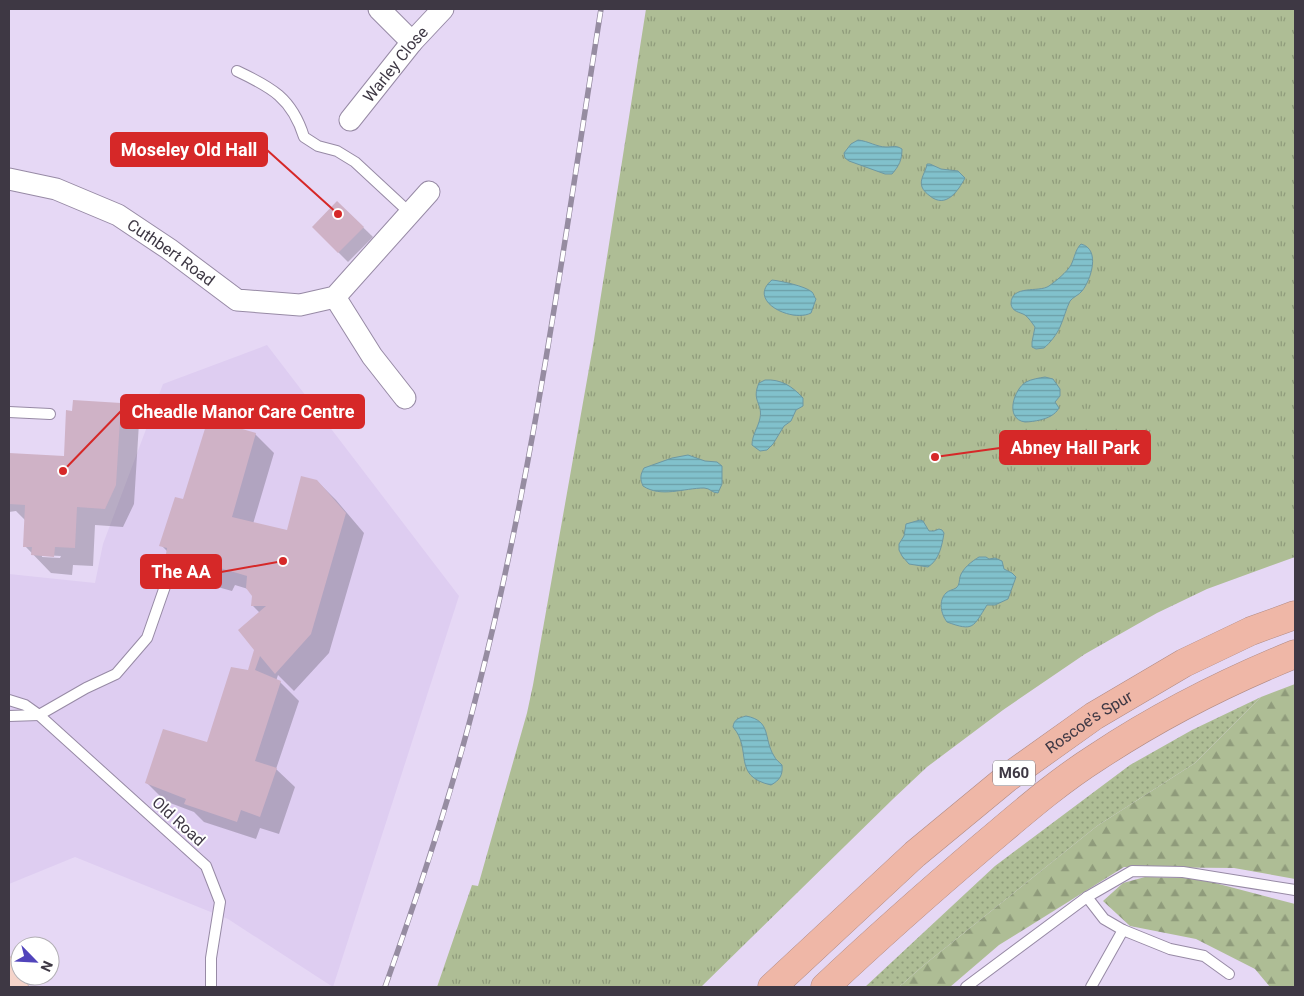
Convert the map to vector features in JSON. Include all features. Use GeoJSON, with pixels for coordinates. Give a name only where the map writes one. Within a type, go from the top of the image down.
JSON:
{"type":"FeatureCollection","features":[{"type":"Feature","properties":{"kind":"highway","name":"Roscoe's Spur"},"geometry":{"type":"LineString","coordinates":[[772,987],[915,854],[1007,778],[1094,716],[1175,668],[1251,631],[1295,615]]}},
{"type":"Feature","properties":{"kind":"highway","name":"Roscoe's Spur"},"geometry":{"type":"LineString","coordinates":[[825,987],[940,883],[1041,797],[1095,758],[1156,720],[1248,673],[1295,654]]}},
{"type":"Feature","properties":{"kind":"main road"},"geometry":{"type":"LineString","coordinates":[[9,970],[14,987]]}},
{"type":"Feature","properties":{"kind":"street"},"geometry":{"type":"LineString","coordinates":[[379,9],[412,42]]}},
{"type":"Feature","properties":{"kind":"street","name":"Warley Close"},"geometry":{"type":"LineString","coordinates":[[350,120],[412,42],[443,9]]}},
{"type":"Feature","properties":{"kind":"street","name":"Cuthbert Road"},"geometry":{"type":"LineString","coordinates":[[9,179],[56,190],[118,215],[169,249],[237,300],[300,305],[335,297]]}},
{"type":"Feature","properties":{"kind":"street"},"geometry":{"type":"LineString","coordinates":[[405,398],[372,356],[335,297],[429,192]]}},
{"type":"Feature","properties":{"kind":"lane"},"geometry":{"type":"LineString","coordinates":[[237,71],[267,85],[285,101],[298,120],[304,137],[318,146],[338,151],[354,162],[410,213]]}},
{"type":"Feature","properties":{"kind":"lane"},"geometry":{"type":"LineString","coordinates":[[9,412],[50,414]]}},
{"type":"Feature","properties":{"kind":"lane"},"geometry":{"type":"LineString","coordinates":[[9,716],[40,715],[86,688],[116,674],[147,638],[170,572]]}},
{"type":"Feature","properties":{"kind":"lane","name":"Old Road"},"geometry":{"type":"LineString","coordinates":[[9,700],[25,705],[40,715],[206,866],[220,902],[211,958],[211,987]]}},
{"type":"Feature","properties":{"kind":"lane"},"geometry":{"type":"LineString","coordinates":[[966,987],[1087,897],[1132,871],[1183,872],[1295,890]]}},
{"type":"Feature","properties":{"kind":"lane"},"geometry":{"type":"LineString","coordinates":[[1087,897],[1104,919],[1123,930],[1170,949],[1204,956],[1229,974]]}},
{"type":"Feature","properties":{"kind":"lane"},"geometry":{"type":"LineString","coordinates":[[1091,987],[1123,930]]}},
{"type":"Feature","properties":{"kind":"shaded area"},"geometry":{"type":"Polygon","coordinates":[[[858,140],[883,147],[902,149],[900,163],[892,174],[885,174],[845,158],[844,153],[851,144],[858,140]]]}},
{"type":"Feature","properties":{"kind":"shaded area"},"geometry":{"type":"Polygon","coordinates":[[[927,164],[941,169],[958,171],[965,178],[951,197],[941,200],[936,199],[923,189],[921,181],[927,164]]]}},
{"type":"Feature","properties":{"kind":"shaded area"},"geometry":{"type":"Polygon","coordinates":[[[1081,244],[1091,252],[1092,265],[1088,280],[1082,291],[1070,301],[1057,333],[1044,348],[1036,349],[1032,347],[1035,327],[1025,315],[1013,309],[1011,304],[1012,298],[1020,291],[1044,288],[1055,282],[1069,268],[1081,244]]]}},
{"type":"Feature","properties":{"kind":"shaded area"},"geometry":{"type":"Polygon","coordinates":[[[772,280],[799,286],[812,292],[816,299],[811,313],[793,315],[775,308],[764,295],[765,288],[772,280]]]}},
{"type":"Feature","properties":{"kind":"shaded area"},"geometry":{"type":"Polygon","coordinates":[[[267,345],[459,596],[333,987],[228,919],[75,857],[9,884],[9,574],[95,583],[103,544],[163,384],[267,345]]]}},
{"type":"Feature","properties":{"kind":"shaded area"},"geometry":{"type":"Polygon","coordinates":[[[1045,377],[1053,379],[1060,389],[1060,396],[1055,402],[1059,408],[1053,414],[1043,419],[1025,422],[1019,420],[1013,410],[1013,403],[1018,391],[1026,382],[1045,377]]]}},
{"type":"Feature","properties":{"kind":"shaded area"},"geometry":{"type":"Polygon","coordinates":[[[765,380],[781,382],[795,390],[803,398],[803,406],[796,410],[791,421],[784,426],[773,444],[767,450],[760,451],[752,445],[760,413],[756,394],[757,389],[759,383],[765,380]]]}},
{"type":"Feature","properties":{"kind":"shaded area"},"geometry":{"type":"Polygon","coordinates":[[[688,455],[705,461],[717,462],[722,466],[722,484],[718,493],[704,488],[665,492],[650,490],[643,486],[641,477],[644,468],[672,458],[688,455]]]}},
{"type":"Feature","properties":{"kind":"shaded area"},"geometry":{"type":"Polygon","coordinates":[[[920,520],[923,521],[929,531],[939,529],[944,533],[937,557],[928,567],[909,564],[899,550],[899,544],[904,536],[906,524],[920,520]]]}},
{"type":"Feature","properties":{"kind":"shaded area"},"geometry":{"type":"Polygon","coordinates":[[[979,557],[995,558],[1002,561],[1004,569],[1016,577],[1008,599],[995,605],[987,605],[972,626],[963,627],[947,622],[941,608],[942,600],[947,592],[957,587],[963,571],[979,557]]]}},
{"type":"Feature","properties":{"kind":"shaded area"},"geometry":{"type":"Polygon","coordinates":[[[746,716],[754,718],[763,726],[771,749],[776,759],[782,765],[780,777],[771,785],[759,781],[751,775],[744,761],[742,744],[733,727],[739,718],[746,716]]]}},
{"type":"Feature","properties":{"kind":"green space"},"geometry":{"type":"Polygon","coordinates":[[[646,9],[1295,9],[1295,557],[1207,589],[1157,613],[1085,654],[1003,710],[927,767],[701,987],[437,987],[472,885],[478,886],[527,713],[533,685],[593,346],[646,9]]]}},
{"type":"Feature","properties":{"kind":"green space"},"geometry":{"type":"Polygon","coordinates":[[[1295,684],[1295,879],[1234,868],[1124,867],[999,945],[950,987],[899,987],[1097,826],[1195,763],[1261,697],[1295,684]]]}},
{"type":"Feature","properties":{"kind":"green space"},"geometry":{"type":"Polygon","coordinates":[[[1261,697],[1195,763],[1097,826],[899,987],[865,987],[995,866],[1130,765],[1192,730],[1261,697]]]}},
{"type":"Feature","properties":{"kind":"green space"},"geometry":{"type":"Polygon","coordinates":[[[1145,877],[1196,878],[1295,904],[1295,987],[1270,987],[1255,969],[1196,939],[1130,926],[1103,901],[1123,883],[1145,877]]]}},
{"type":"Feature","properties":{"kind":"building"},"geometry":{"type":"Polygon","coordinates":[[[337,201],[364,227],[338,253],[312,227],[337,201]]]}},
{"type":"Feature","properties":{"kind":"building"},"geometry":{"type":"Polygon","coordinates":[[[73,400],[121,403],[116,485],[105,509],[77,507],[75,548],[55,547],[54,557],[31,555],[32,547],[23,547],[25,505],[9,504],[9,453],[64,456],[66,410],[72,411],[73,400]]]}},
{"type":"Feature","properties":{"kind":"building"},"geometry":{"type":"Polygon","coordinates":[[[208,419],[256,433],[232,517],[287,530],[301,476],[317,480],[346,513],[311,634],[275,674],[260,656],[255,670],[281,681],[255,761],[277,768],[260,817],[241,810],[237,822],[184,804],[186,799],[145,783],[163,729],[207,742],[231,667],[248,670],[254,650],[238,630],[266,606],[251,606],[252,596],[246,588],[247,576],[217,567],[214,574],[165,560],[167,548],[159,546],[175,497],[183,499],[208,419]]]}},
{"type":"Feature","properties":{"kind":"railway"},"geometry":{"type":"LineString","coordinates":[[385,987],[447,802],[478,689],[498,605],[516,521],[547,350],[601,9]]}},
{"type":"Feature","properties":{"kind":"place","name":"Moseley Old Hall"},"geometry":{"type":"Point","coordinates":[338,214]}},
{"type":"Feature","properties":{"kind":"place","name":"Abney Hall Park"},"geometry":{"type":"Point","coordinates":[935,457]}},
{"type":"Feature","properties":{"kind":"place","name":"Cheadle Manor Care Centre"},"geometry":{"type":"Point","coordinates":[63,471]}},
{"type":"Feature","properties":{"kind":"place","name":"The AA"},"geometry":{"type":"Point","coordinates":[283,561]}}]}
